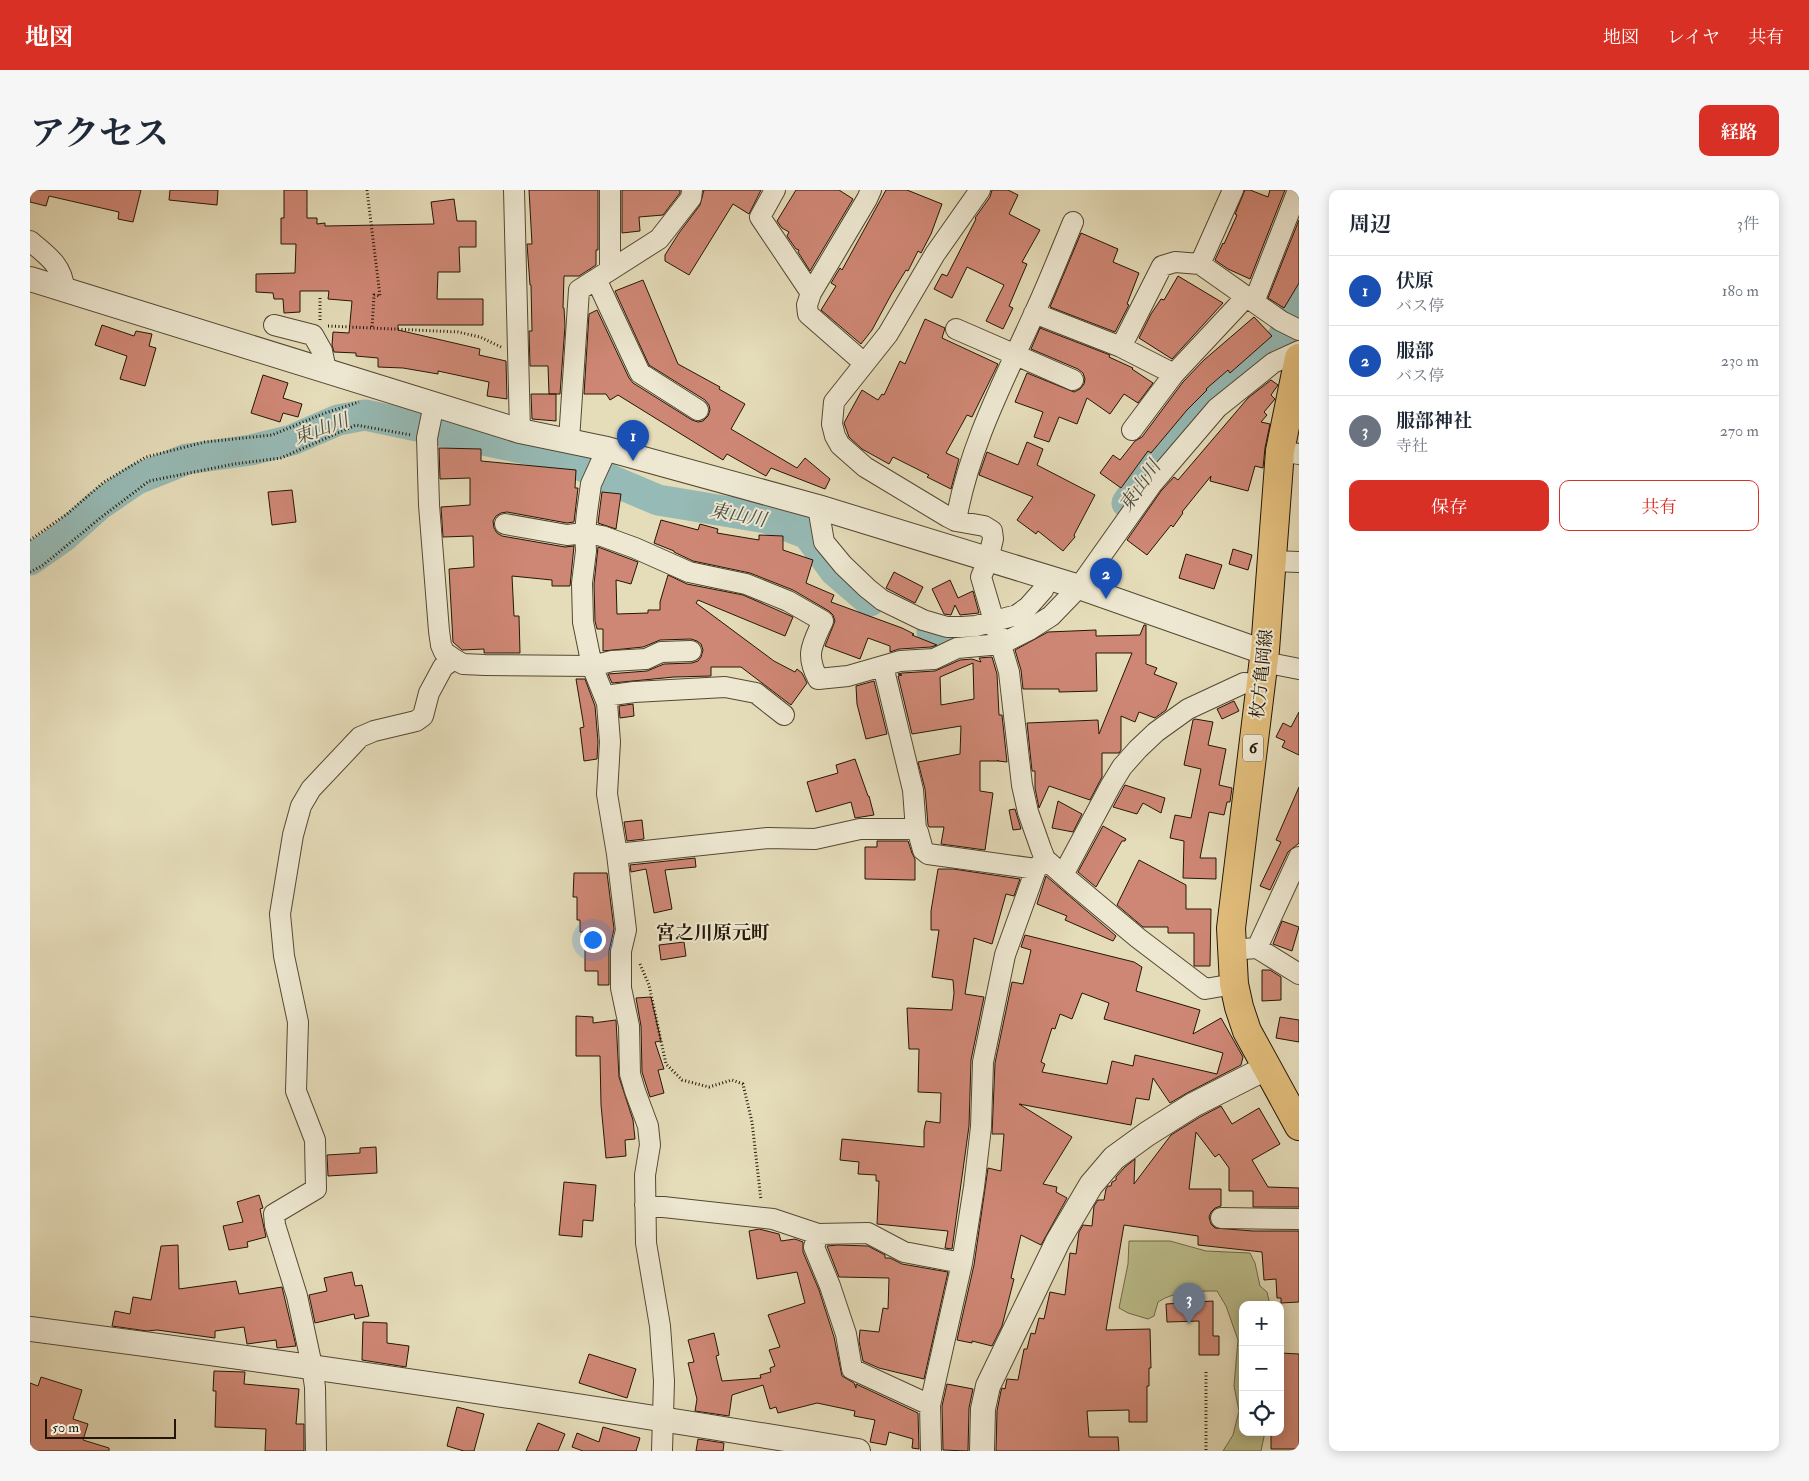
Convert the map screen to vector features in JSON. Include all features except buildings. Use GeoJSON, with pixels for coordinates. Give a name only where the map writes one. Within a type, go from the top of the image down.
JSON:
{"type":"FeatureCollection","features":[{"type":"Feature","properties":{"kind":"main road","name":"枚方亀岡線"},"geometry":{"type":"LineString","coordinates":[[1298,360],[1290,452],[1272,561],[1263,666],[1231,928],[1244,949],[1234,984],[1247,1031],[1266,1068],[1298,1121]]}},
{"type":"Feature","properties":{"kind":"street"},"geometry":{"type":"LineString","coordinates":[[514,190],[520,430]]}},
{"type":"Feature","properties":{"kind":"street"},"geometry":{"type":"LineString","coordinates":[[610,190],[603,275],[640,373],[698,410]]}},
{"type":"Feature","properties":{"kind":"street"},"geometry":{"type":"LineString","coordinates":[[569,440],[579,290],[659,239],[691,198],[692,190]]}},
{"type":"Feature","properties":{"kind":"street"},"geometry":{"type":"LineString","coordinates":[[775,190],[760,217],[811,293]]}},
{"type":"Feature","properties":{"kind":"street"},"geometry":{"type":"LineString","coordinates":[[931,1451],[930,1405],[962,1263],[974,1188],[980,1136],[983,1062],[1006,955],[1041,864],[1036,836],[1022,785],[1009,672],[981,577],[993,540],[992,531],[984,526],[956,521],[865,467],[840,445],[832,424],[834,402],[888,334],[935,254],[980,190]]}},
{"type":"Feature","properties":{"kind":"street"},"geometry":{"type":"LineString","coordinates":[[1200,264],[1233,190]]}},
{"type":"Feature","properties":{"kind":"street"},"geometry":{"type":"LineString","coordinates":[[1132,430],[1174,374],[1250,299],[1298,190]]}},
{"type":"Feature","properties":{"kind":"street"},"geometry":{"type":"LineString","coordinates":[[864,193],[811,293],[807,305],[808,314],[864,363]]}},
{"type":"Feature","properties":{"kind":"street"},"geometry":{"type":"LineString","coordinates":[[956,521],[967,475],[980,437],[1073,222]]}},
{"type":"Feature","properties":{"kind":"street"},"geometry":{"type":"LineString","coordinates":[[30,241],[51,258],[63,277],[64,289]]}},
{"type":"Feature","properties":{"kind":"street"},"geometry":{"type":"LineString","coordinates":[[1120,347],[1162,266],[1175,262],[1200,264],[1291,326]]}},
{"type":"Feature","properties":{"kind":"street"},"geometry":{"type":"LineString","coordinates":[[30,278],[372,385],[431,421],[520,430],[569,440],[600,464],[818,507],[1062,583],[1255,649],[1263,666]]}},
{"type":"Feature","properties":{"kind":"street"},"geometry":{"type":"LineString","coordinates":[[1034,313],[1120,347],[1174,374]]}},
{"type":"Feature","properties":{"kind":"street"},"geometry":{"type":"LineString","coordinates":[[274,325],[312,335],[322,351],[326,370]]}},
{"type":"Feature","properties":{"kind":"street"},"geometry":{"type":"LineString","coordinates":[[956,329],[1073,380]]}},
{"type":"Feature","properties":{"kind":"street"},"geometry":{"type":"LineString","coordinates":[[505,524],[567,535],[585,533],[602,536],[635,548],[689,572],[746,584],[788,601],[823,621],[810,654],[812,667],[818,679],[848,676],[900,661],[934,659],[998,632],[1029,630],[1051,616],[1062,583],[1152,484],[1217,408],[1273,363],[1298,360]]}},
{"type":"Feature","properties":{"kind":"street"},"geometry":{"type":"LineString","coordinates":[[431,421],[429,505],[439,631],[444,652],[463,664],[592,666],[612,661],[646,659],[661,652],[691,651]]}},
{"type":"Feature","properties":{"kind":"street"},"geometry":{"type":"LineString","coordinates":[[600,464],[585,533],[586,551],[582,583],[583,622],[592,666],[607,703],[610,742],[607,794],[617,854],[626,930],[621,951],[621,988],[629,1026],[630,1074],[648,1126],[650,1145],[645,1175],[646,1243],[660,1326],[664,1381],[662,1451]]}},
{"type":"Feature","properties":{"kind":"street"},"geometry":{"type":"LineString","coordinates":[[818,507],[824,542],[843,565],[882,600],[923,620],[947,627],[976,626],[998,632]]}},
{"type":"Feature","properties":{"kind":"street"},"geometry":{"type":"LineString","coordinates":[[1272,561],[1299,562]]}},
{"type":"Feature","properties":{"kind":"street"},"geometry":{"type":"LineString","coordinates":[[998,632],[1028,607],[1043,590],[1062,583]]}},
{"type":"Feature","properties":{"kind":"street"},"geometry":{"type":"LineString","coordinates":[[316,1451],[315,1387],[312,1366],[297,1296],[275,1224],[274,1214],[316,1189],[315,1140],[296,1091],[298,1022],[284,956],[280,914],[293,835],[301,806],[311,789],[360,738],[374,731],[416,721],[423,716],[429,693],[442,667],[454,660]]}},
{"type":"Feature","properties":{"kind":"street"},"geometry":{"type":"LineString","coordinates":[[883,666],[913,790],[916,830],[923,850],[928,854],[1041,864],[1063,875],[1138,938],[1205,989],[1234,984]]}},
{"type":"Feature","properties":{"kind":"street"},"geometry":{"type":"LineString","coordinates":[[1063,875],[1122,767],[1138,748],[1156,732],[1188,709],[1244,683],[1263,666],[1299,669]]}},
{"type":"Feature","properties":{"kind":"street"},"geometry":{"type":"LineString","coordinates":[[605,696],[643,691],[725,687],[756,693],[784,715]]}},
{"type":"Feature","properties":{"kind":"street"},"geometry":{"type":"LineString","coordinates":[[617,854],[768,838],[815,839],[860,829],[916,830]]}},
{"type":"Feature","properties":{"kind":"street"},"geometry":{"type":"LineString","coordinates":[[1299,857],[1244,949],[1299,974]]}},
{"type":"Feature","properties":{"kind":"street"},"geometry":{"type":"LineString","coordinates":[[982,1451],[983,1409],[988,1386],[1058,1241],[1091,1185],[1114,1158],[1146,1134],[1193,1105],[1266,1068]]}},
{"type":"Feature","properties":{"kind":"street"},"geometry":{"type":"LineString","coordinates":[[645,1205],[773,1219],[818,1234],[868,1233],[904,1252],[962,1263]]}},
{"type":"Feature","properties":{"kind":"street"},"geometry":{"type":"LineString","coordinates":[[1221,1218],[1299,1219]]}},
{"type":"Feature","properties":{"kind":"street"},"geometry":{"type":"LineString","coordinates":[[818,1234],[814,1247],[830,1286],[846,1334],[852,1369],[930,1405]]}},
{"type":"Feature","properties":{"kind":"street"},"geometry":{"type":"LineString","coordinates":[[30,1329],[312,1366],[664,1418],[858,1451]]}},
{"type":"Feature","properties":{"kind":"path"},"geometry":{"type":"LineString","coordinates":[[367,190],[380,296],[374,295],[372,328]]}},
{"type":"Feature","properties":{"kind":"path"},"geometry":{"type":"LineString","coordinates":[[320,325],[458,332],[480,337],[496,344],[518,361]]}},
{"type":"Feature","properties":{"kind":"path"},"geometry":{"type":"LineString","coordinates":[[30,540],[67,514],[104,482],[146,457],[205,442],[272,435],[325,413],[361,401],[372,385]]}},
{"type":"Feature","properties":{"kind":"path"},"geometry":{"type":"LineString","coordinates":[[30,572],[42,566],[149,481],[234,464],[281,458],[356,425],[431,421]]}},
{"type":"Feature","properties":{"kind":"path"},"geometry":{"type":"LineString","coordinates":[[626,930],[649,985],[666,1064],[682,1080],[700,1085],[709,1087],[732,1080],[743,1084],[752,1122],[763,1218]]}},
{"type":"Feature","properties":{"kind":"path"},"geometry":{"type":"LineString","coordinates":[[1206,1372],[1206,1451]]}},
{"type":"Feature","properties":{"kind":"green space"},"geometry":{"type":"Polygon","coordinates":[[[1129,1241],[1170,1241],[1206,1251],[1250,1253],[1255,1263],[1260,1286],[1267,1292],[1269,1301],[1239,1301],[1239,1411],[1234,1386],[1238,1340],[1226,1306],[1217,1291],[1186,1292],[1164,1298],[1158,1302],[1154,1316],[1148,1319],[1128,1313],[1119,1308],[1128,1264],[1129,1241]]]}},
{"type":"Feature","properties":{"kind":"green space"},"geometry":{"type":"Polygon","coordinates":[[[1239,1411],[1239,1436],[1264,1436],[1261,1451],[1223,1451],[1233,1435],[1239,1411]]]}},
{"type":"Feature","properties":{"kind":"waterway","name":"東山川"},"geometry":{"type":"LineString","coordinates":[[1127,503],[1162,454],[1199,415],[1277,348],[1289,325],[1299,297]]}},
{"type":"Feature","properties":{"kind":"waterway","name":"東山川"},"geometry":{"type":"LineString","coordinates":[[30,560],[63,537],[99,505],[137,479],[187,459],[251,450],[292,440],[338,420],[365,415],[564,457],[658,500],[766,518],[808,534],[835,571],[870,601]]}},
{"type":"Feature","properties":{"kind":"waterway","name":"東山川"},"geometry":{"type":"LineString","coordinates":[[932,632],[981,635],[1005,631],[1028,622]]}},
{"type":"Feature","properties":{"kind":"place","name":"伏原"},"geometry":{"type":"Point","coordinates":[633,461]}},
{"type":"Feature","properties":{"kind":"place","name":"服部"},"geometry":{"type":"Point","coordinates":[1106,599]}},
{"type":"Feature","properties":{"kind":"place","name":"服部神社"},"geometry":{"type":"Point","coordinates":[1189,1324]}},
{"type":"Feature","properties":{"kind":"district","name":"宮之川原元町"},"geometry":{"type":"Point","coordinates":[713,933]}}]}
